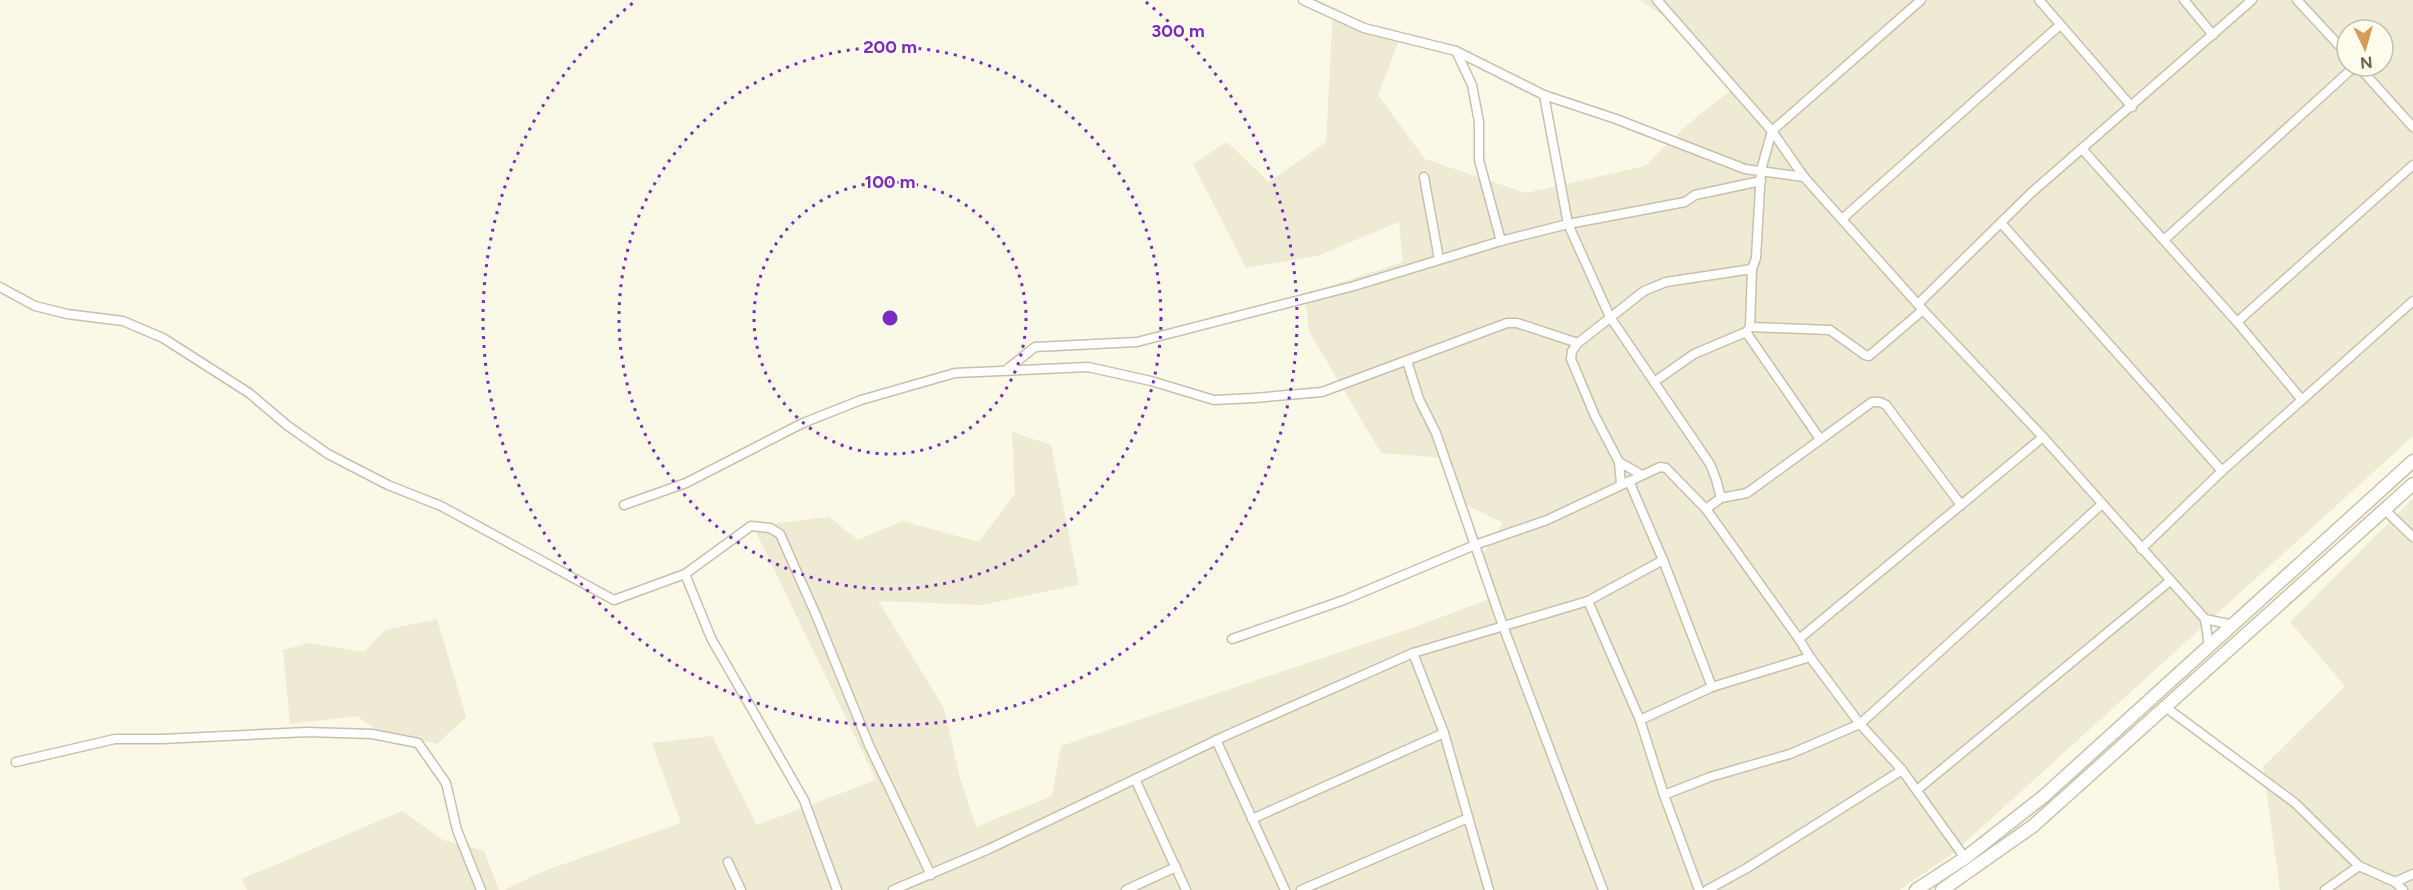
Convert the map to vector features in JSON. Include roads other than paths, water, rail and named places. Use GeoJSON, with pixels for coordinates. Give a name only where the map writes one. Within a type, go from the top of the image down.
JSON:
{"type":"FeatureCollection","features":[{"type":"Feature","properties":{"kind":"main road"},"geometry":{"type":"LineString","coordinates":[[1916,890],[1965,858],[2044,796],[2413,461]]}},
{"type":"Feature","properties":{"kind":"main road"},"geometry":{"type":"LineString","coordinates":[[1942,890],[2033,826],[2413,484]]}},
{"type":"Feature","properties":{"kind":"main road"},"geometry":{"type":"LineString","coordinates":[[2325,542],[2336,552]]}},
{"type":"Feature","properties":{"kind":"street"},"geometry":{"type":"LineString","coordinates":[[1304,0],[1364,28],[1456,51],[1544,95],[1616,119],[1745,169],[1804,177]]}},
{"type":"Feature","properties":{"kind":"street"},"geometry":{"type":"LineString","coordinates":[[1657,0],[1772,131],[1804,177],[1921,307],[2043,437],[2205,619],[2210,646]]}},
{"type":"Feature","properties":{"kind":"street"},"geometry":{"type":"LineString","coordinates":[[1820,439],[1748,330],[1761,170],[1772,131],[1921,0]]}},
{"type":"Feature","properties":{"kind":"street"},"geometry":{"type":"LineString","coordinates":[[2039,0],[2132,107]]}},
{"type":"Feature","properties":{"kind":"street"},"geometry":{"type":"LineString","coordinates":[[2184,0],[2213,35]]}},
{"type":"Feature","properties":{"kind":"street"},"geometry":{"type":"LineString","coordinates":[[1654,382],[1694,354],[1748,330],[1830,330],[1869,356],[1921,307],[2031,193],[2083,150],[2252,0]]}},
{"type":"Feature","properties":{"kind":"street"},"geometry":{"type":"LineString","coordinates":[[2297,0],[2335,41]]}},
{"type":"Feature","properties":{"kind":"street"},"geometry":{"type":"LineString","coordinates":[[1842,219],[2061,25]]}},
{"type":"Feature","properties":{"kind":"street"},"geometry":{"type":"LineString","coordinates":[[1456,51],[1472,85],[1479,122],[1479,160],[1501,240]]}},
{"type":"Feature","properties":{"kind":"street"},"geometry":{"type":"LineString","coordinates":[[2164,240],[2343,78]]}},
{"type":"Feature","properties":{"kind":"street"},"geometry":{"type":"LineString","coordinates":[[2367,78],[2413,127]]}},
{"type":"Feature","properties":{"kind":"street"},"geometry":{"type":"LineString","coordinates":[[1544,95],[1569,224],[1610,317],[1710,464],[1720,498]]}},
{"type":"Feature","properties":{"kind":"street"},"geometry":{"type":"LineString","coordinates":[[2083,150],[2237,322],[2302,400]]}},
{"type":"Feature","properties":{"kind":"street"},"geometry":{"type":"LineString","coordinates":[[2237,322],[2413,165]]}},
{"type":"Feature","properties":{"kind":"street"},"geometry":{"type":"LineString","coordinates":[[1424,177],[1440,259]]}},
{"type":"Feature","properties":{"kind":"street"},"geometry":{"type":"LineString","coordinates":[[1006,371],[1035,347],[1137,342],[1354,286],[1501,240],[1569,224],[1685,202],[1695,195],[1761,181]]}},
{"type":"Feature","properties":{"kind":"street"},"geometry":{"type":"LineString","coordinates":[[2001,223],[2222,471]]}},
{"type":"Feature","properties":{"kind":"street"},"geometry":{"type":"LineString","coordinates":[[1712,687],[1664,560],[1625,482],[1619,462],[1595,416],[1571,358],[1572,351],[1578,343],[1644,291],[1666,282],[1752,269]]}},
{"type":"Feature","properties":{"kind":"street"},"geometry":{"type":"LineString","coordinates":[[0,287],[35,306],[67,314],[123,321],[163,338],[249,393],[288,426],[328,454],[388,485],[441,506],[614,600],[685,574],[751,526],[770,528],[780,534],[816,615],[869,746],[931,875]]}},
{"type":"Feature","properties":{"kind":"street"},"geometry":{"type":"LineString","coordinates":[[2141,549],[2222,471],[2413,301]]}},
{"type":"Feature","properties":{"kind":"street"},"geometry":{"type":"LineString","coordinates":[[624,505],[686,483],[802,423],[861,400],[955,373],[1088,367],[1151,381],[1214,399],[1224,399],[1322,392],[1507,323],[1517,323],[1578,343]]}},
{"type":"Feature","properties":{"kind":"street"},"geometry":{"type":"LineString","coordinates":[[1407,361],[1419,399],[1436,434],[1503,626],[1603,890]]}},
{"type":"Feature","properties":{"kind":"street"},"geometry":{"type":"LineString","coordinates":[[1706,509],[1720,498],[1747,493],[1872,402],[1886,405],[1961,505]]}},
{"type":"Feature","properties":{"kind":"street"},"geometry":{"type":"LineString","coordinates":[[1799,639],[2043,437]]}},
{"type":"Feature","properties":{"kind":"street"},"geometry":{"type":"LineString","coordinates":[[1619,462],[1642,475]]}},
{"type":"Feature","properties":{"kind":"street"},"geometry":{"type":"LineString","coordinates":[[1232,639],[1344,600],[1475,545],[1547,519],[1660,467],[1666,468],[1706,509],[1810,657],[1860,724],[1902,770],[1965,858]]}},
{"type":"Feature","properties":{"kind":"street"},"geometry":{"type":"LineString","coordinates":[[1664,795],[1710,777],[1790,754],[1860,724],[2102,504]]}},
{"type":"Feature","properties":{"kind":"street"},"geometry":{"type":"LineString","coordinates":[[2385,510],[2413,537]]}},
{"type":"Feature","properties":{"kind":"street"},"geometry":{"type":"LineString","coordinates":[[893,890],[931,875],[1215,740],[1413,652],[1588,601],[1664,560]]}},
{"type":"Feature","properties":{"kind":"street"},"geometry":{"type":"LineString","coordinates":[[685,574],[711,638],[804,800],[837,890]]}},
{"type":"Feature","properties":{"kind":"street"},"geometry":{"type":"LineString","coordinates":[[1917,790],[2170,581]]}},
{"type":"Feature","properties":{"kind":"street"},"geometry":{"type":"LineString","coordinates":[[1588,601],[1640,720],[1664,795],[1699,890]]}},
{"type":"Feature","properties":{"kind":"street"},"geometry":{"type":"LineString","coordinates":[[2205,619],[2233,625]]}},
{"type":"Feature","properties":{"kind":"street"},"geometry":{"type":"LineString","coordinates":[[1413,652],[1444,733],[1489,890]]}},
{"type":"Feature","properties":{"kind":"street"},"geometry":{"type":"LineString","coordinates":[[1640,720],[1712,687],[1810,657]]}},
{"type":"Feature","properties":{"kind":"street"},"geometry":{"type":"LineString","coordinates":[[2164,706],[2295,803],[2359,866],[2395,882],[2403,890]]}},
{"type":"Feature","properties":{"kind":"street"},"geometry":{"type":"LineString","coordinates":[[16,762],[115,739],[307,732],[372,734],[418,743],[446,783],[457,830],[481,890]]}},
{"type":"Feature","properties":{"kind":"street"},"geometry":{"type":"LineString","coordinates":[[1252,819],[1444,733]]}},
{"type":"Feature","properties":{"kind":"street"},"geometry":{"type":"LineString","coordinates":[[1215,740],[1285,890]]}},
{"type":"Feature","properties":{"kind":"street"},"geometry":{"type":"LineString","coordinates":[[1707,890],[1902,770]]}},
{"type":"Feature","properties":{"kind":"street"},"geometry":{"type":"LineString","coordinates":[[1135,779],[1186,890]]}},
{"type":"Feature","properties":{"kind":"street"},"geometry":{"type":"LineString","coordinates":[[1301,890],[1468,818]]}},
{"type":"Feature","properties":{"kind":"street"},"geometry":{"type":"LineString","coordinates":[[728,862],[741,890]]}},
{"type":"Feature","properties":{"kind":"street"},"geometry":{"type":"LineString","coordinates":[[2325,890],[2359,866]]}},
{"type":"Feature","properties":{"kind":"street"},"geometry":{"type":"LineString","coordinates":[[1126,890],[1176,867]]}},
{"type":"Feature","properties":{"kind":"street"},"geometry":{"type":"LineString","coordinates":[[2395,882],[2413,874]]}}]}
